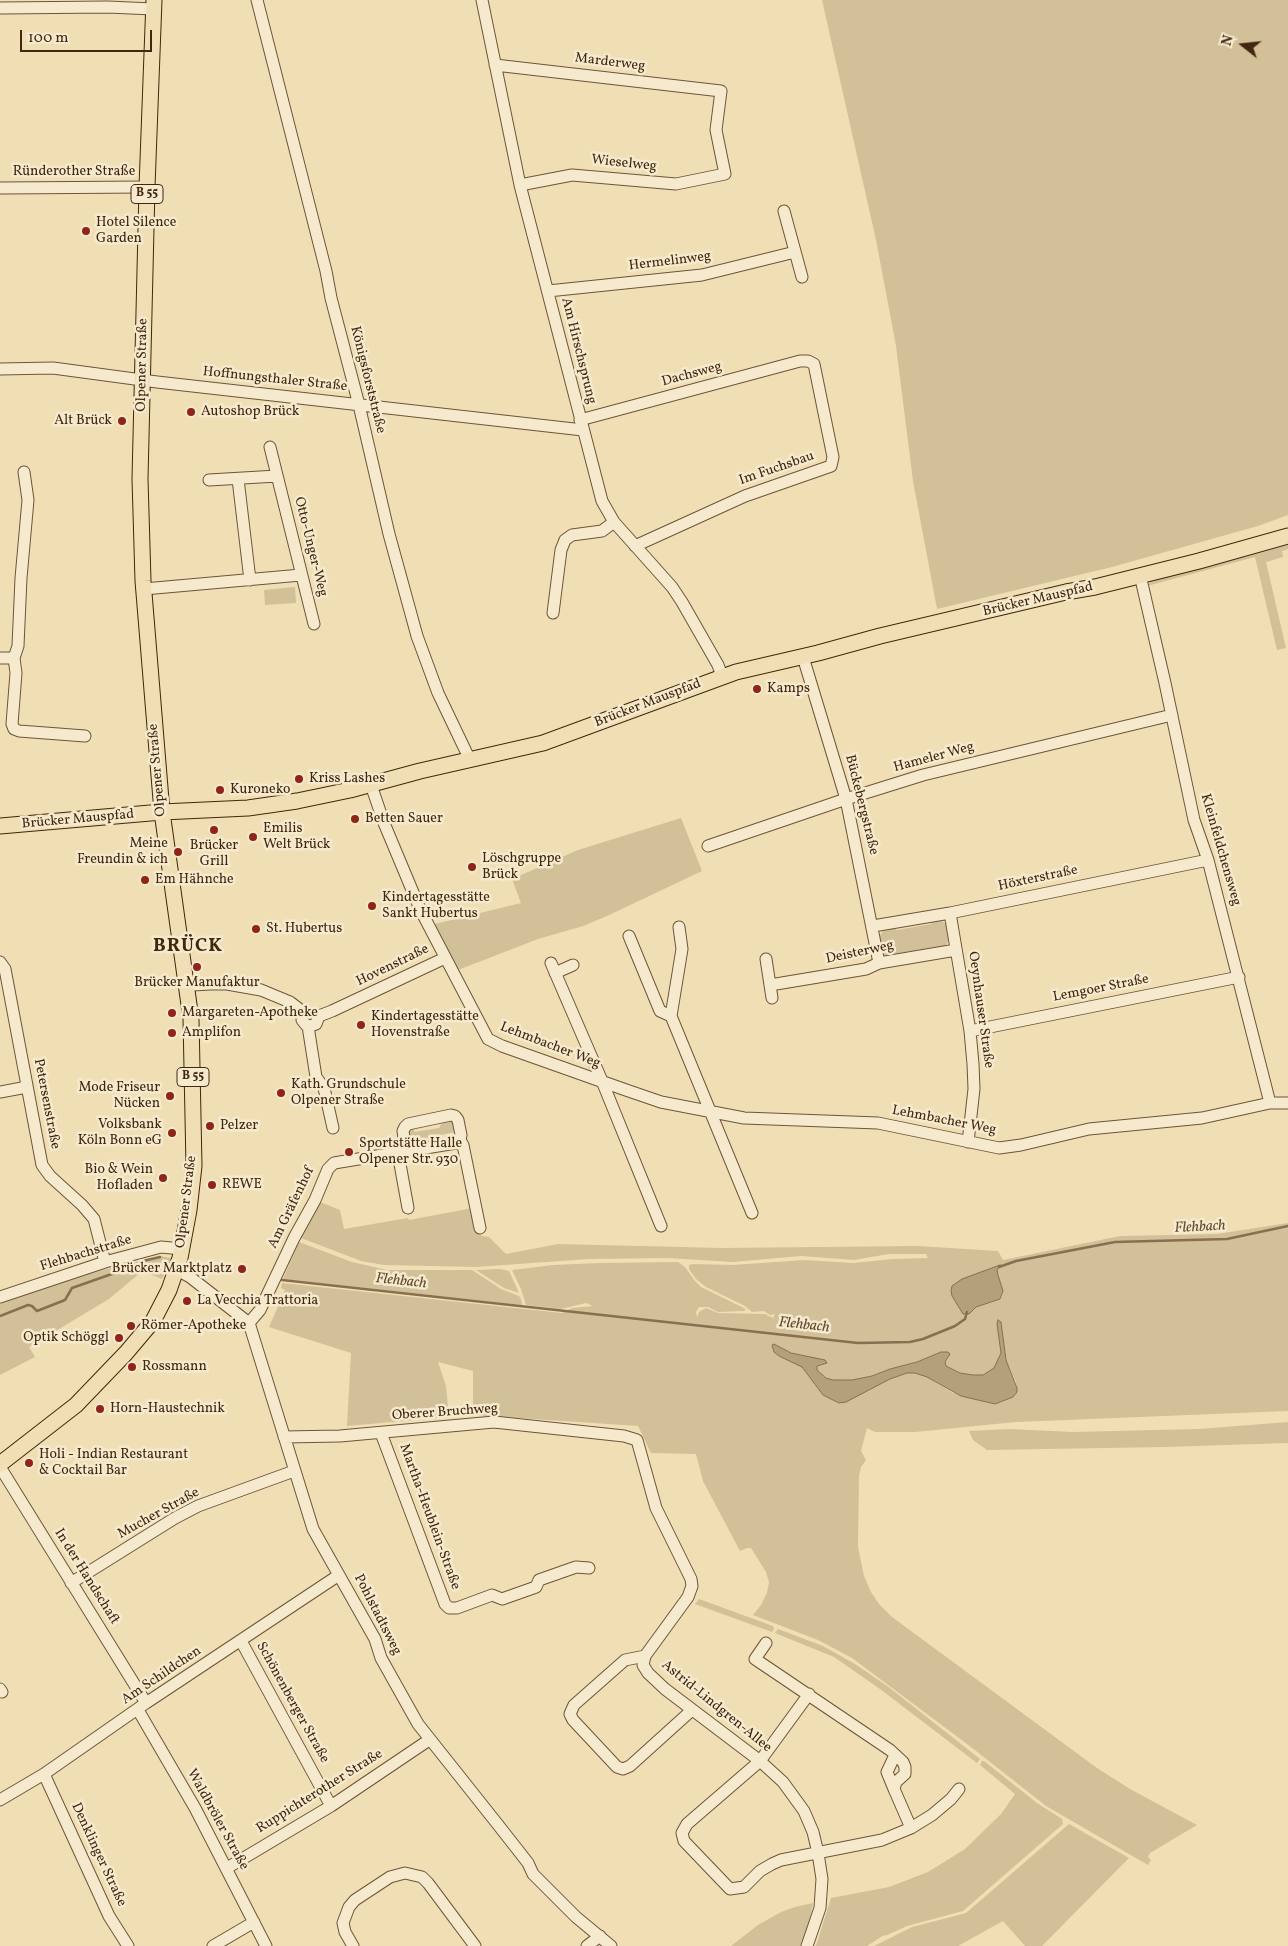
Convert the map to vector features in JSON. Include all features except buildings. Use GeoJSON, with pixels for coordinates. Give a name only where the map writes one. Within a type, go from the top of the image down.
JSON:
{"type":"FeatureCollection","features":[{"type":"Feature","properties":{"kind":"main road","name":"Olpener Straße"},"geometry":{"type":"LineString","coordinates":[[0,1466],[76,1405],[132,1347],[153,1321],[177,1270],[182,1249],[194,1166],[191,1019],[162,812],[144,589],[140,479],[153,4]]}},
{"type":"Feature","properties":{"kind":"main road","name":"Brücker Mauspfad"},"geometry":{"type":"LineString","coordinates":[[0,826],[162,812],[256,807],[371,785],[543,742],[722,676],[880,636],[1207,559],[1288,536]]}},
{"type":"Feature","properties":{"kind":"street","name":"Königsforststraße"},"geometry":{"type":"LineString","coordinates":[[257,0],[359,405],[389,534],[417,636],[438,693],[470,760]]}},
{"type":"Feature","properties":{"kind":"street","name":"Am Hirschsprung"},"geometry":{"type":"LineString","coordinates":[[482,0],[520,185],[602,501],[614,522],[672,587],[718,665],[722,676]]}},
{"type":"Feature","properties":{"kind":"street"},"geometry":{"type":"LineString","coordinates":[[0,8],[108,7],[153,4]]}},
{"type":"Feature","properties":{"kind":"street","name":"Marderweg"},"geometry":{"type":"LineString","coordinates":[[495,64],[721,91],[716,130],[725,174]]}},
{"type":"Feature","properties":{"kind":"street","name":"Wieselweg"},"geometry":{"type":"LineString","coordinates":[[520,185],[572,175],[676,184],[725,174]]}},
{"type":"Feature","properties":{"kind":"street","name":"Ründerother Straße"},"geometry":{"type":"LineString","coordinates":[[0,188],[147,187]]}},
{"type":"Feature","properties":{"kind":"street"},"geometry":{"type":"LineString","coordinates":[[784,211],[802,276]]}},
{"type":"Feature","properties":{"kind":"street","name":"Hermelinweg"},"geometry":{"type":"LineString","coordinates":[[548,291],[702,275],[795,252]]}},
{"type":"Feature","properties":{"kind":"street","name":"Dachsweg"},"geometry":{"type":"LineString","coordinates":[[582,425],[800,362],[811,361]]}},
{"type":"Feature","properties":{"kind":"street","name":"Im Fuchsbau"},"geometry":{"type":"LineString","coordinates":[[635,546],[745,496],[830,466],[833,457],[818,381],[814,364],[811,361]]}},
{"type":"Feature","properties":{"kind":"street","name":"Hoffnungsthaler Straße"},"geometry":{"type":"LineString","coordinates":[[0,368],[53,368],[359,405],[582,425]]}},
{"type":"Feature","properties":{"kind":"street","name":"Otto-Unger-Weg"},"geometry":{"type":"LineString","coordinates":[[270,447],[314,624]]}},
{"type":"Feature","properties":{"kind":"street"},"geometry":{"type":"LineString","coordinates":[[24,472],[28,500],[21,578],[18,646],[14,658],[16,673],[12,724],[14,729],[19,731],[85,736]]}},
{"type":"Feature","properties":{"kind":"street"},"geometry":{"type":"LineString","coordinates":[[209,480],[277,476]]}},
{"type":"Feature","properties":{"kind":"street"},"geometry":{"type":"LineString","coordinates":[[238,479],[250,580]]}},
{"type":"Feature","properties":{"kind":"street"},"geometry":{"type":"LineString","coordinates":[[554,613],[561,550],[566,540],[572,535],[602,531],[614,522]]}},
{"type":"Feature","properties":{"kind":"street"},"geometry":{"type":"LineString","coordinates":[[144,589],[301,575]]}},
{"type":"Feature","properties":{"kind":"street","name":"Kleinfeldchensweg"},"geometry":{"type":"LineString","coordinates":[[1140,575],[1194,820],[1208,860],[1270,1103]]}},
{"type":"Feature","properties":{"kind":"street","name":"Bückebergstraße"},"geometry":{"type":"LineString","coordinates":[[803,657],[846,799],[879,963]]}},
{"type":"Feature","properties":{"kind":"street"},"geometry":{"type":"LineString","coordinates":[[0,658],[14,658]]}},
{"type":"Feature","properties":{"kind":"street","name":"Hameler Weg"},"geometry":{"type":"LineString","coordinates":[[708,846],[923,775],[1172,715]]}},
{"type":"Feature","properties":{"kind":"street","name":"Hovenstraße"},"geometry":{"type":"LineString","coordinates":[[308,1026],[316,1024],[319,1016],[332,1012],[445,958],[420,909],[384,823],[371,785]]}},
{"type":"Feature","properties":{"kind":"street","name":"Höxterstraße"},"geometry":{"type":"LineString","coordinates":[[873,926],[950,913],[1208,860]]}},
{"type":"Feature","properties":{"kind":"street","name":"Oeynhauser Straße"},"geometry":{"type":"LineString","coordinates":[[950,913],[970,1031],[974,1089],[968,1142]]}},
{"type":"Feature","properties":{"kind":"street"},"geometry":{"type":"LineString","coordinates":[[679,927],[682,949],[671,1016],[752,1213]]}},
{"type":"Feature","properties":{"kind":"street"},"geometry":{"type":"LineString","coordinates":[[629,936],[660,1011],[671,1016]]}},
{"type":"Feature","properties":{"kind":"street","name":"Deisterweg"},"geometry":{"type":"LineString","coordinates":[[770,985],[866,969],[879,963],[956,950]]}},
{"type":"Feature","properties":{"kind":"street","name":"Lehmbacher Weg"},"geometry":{"type":"LineString","coordinates":[[445,958],[488,1039],[502,1046],[661,1102],[711,1113],[744,1118],[878,1123],[999,1148],[1089,1129],[1202,1118],[1270,1103],[1288,1103]]}},
{"type":"Feature","properties":{"kind":"street"},"geometry":{"type":"LineString","coordinates":[[766,959],[772,998]]}},
{"type":"Feature","properties":{"kind":"street","name":"Petersenstraße"},"geometry":{"type":"LineString","coordinates":[[0,962],[5,969],[42,1164],[50,1176],[94,1219],[105,1262]]}},
{"type":"Feature","properties":{"kind":"street","name":"Lehmbacher Weg"},"geometry":{"type":"LineString","coordinates":[[573,965],[553,968],[661,1226]]}},
{"type":"Feature","properties":{"kind":"street","name":"Lemgoer Straße"},"geometry":{"type":"LineString","coordinates":[[970,1031],[1239,977]]}},
{"type":"Feature","properties":{"kind":"street"},"geometry":{"type":"LineString","coordinates":[[187,988],[193,984],[228,984],[261,990],[290,1002],[304,1012]]}},
{"type":"Feature","properties":{"kind":"street"},"geometry":{"type":"LineString","coordinates":[[304,1012],[313,1009],[319,1016]]}},
{"type":"Feature","properties":{"kind":"street"},"geometry":{"type":"LineString","coordinates":[[304,1012],[302,1020],[308,1026],[316,1078],[324,1088],[333,1128]]}},
{"type":"Feature","properties":{"kind":"street"},"geometry":{"type":"LineString","coordinates":[[0,1092],[27,1087]]}},
{"type":"Feature","properties":{"kind":"street"},"geometry":{"type":"LineString","coordinates":[[408,1208],[403,1151],[405,1145],[404,1127],[408,1124],[451,1115],[455,1116],[458,1120],[460,1140],[464,1145],[480,1228]]}},
{"type":"Feature","properties":{"kind":"street","name":"Am Gräfenhof"},"geometry":{"type":"LineString","coordinates":[[249,1324],[260,1310],[294,1238],[315,1200],[328,1169],[334,1163],[456,1143],[460,1140]]}},
{"type":"Feature","properties":{"kind":"street","name":"Flehbachstraße"},"geometry":{"type":"LineString","coordinates":[[0,1296],[105,1262],[161,1247],[182,1249]]}},
{"type":"Feature","properties":{"kind":"street"},"geometry":{"type":"LineString","coordinates":[[177,1270],[190,1277],[249,1324]]}},
{"type":"Feature","properties":{"kind":"street","name":"Pohlstadtsweg"},"geometry":{"type":"LineString","coordinates":[[249,1324],[313,1529],[375,1639],[381,1658],[418,1724],[500,1826],[528,1863],[533,1874],[576,1917],[611,1946]]}},
{"type":"Feature","properties":{"kind":"street","name":"Oberer Bruchweg"},"geometry":{"type":"LineString","coordinates":[[284,1437],[340,1436],[494,1422],[624,1436],[637,1440]]}},
{"type":"Feature","properties":{"kind":"street","name":"Martha-Heublein-Straße"},"geometry":{"type":"LineString","coordinates":[[382,1433],[445,1604],[449,1608],[457,1608],[492,1595],[502,1600],[536,1587],[539,1580],[576,1567],[589,1568]]}},
{"type":"Feature","properties":{"kind":"street","name":"Astrid-Lindgren-Allee"},"geometry":{"type":"LineString","coordinates":[[637,1440],[656,1508],[691,1579],[692,1586],[688,1597],[645,1656],[643,1665],[665,1689],[760,1761],[783,1782],[804,1811],[813,1832],[822,1879],[820,1908],[807,1946]]}},
{"type":"Feature","properties":{"kind":"street","name":"In der Handschaft"},"geometry":{"type":"LineString","coordinates":[[0,1466],[71,1583],[142,1707]]}},
{"type":"Feature","properties":{"kind":"street","name":"Mucher Straße"},"geometry":{"type":"LineString","coordinates":[[71,1583],[175,1518],[198,1506],[294,1471]]}},
{"type":"Feature","properties":{"kind":"street","name":"Am Schildchen"},"geometry":{"type":"LineString","coordinates":[[0,1800],[44,1774],[339,1575]]}},
{"type":"Feature","properties":{"kind":"street","name":"Schönenberger Straße"},"geometry":{"type":"LineString","coordinates":[[241,1641],[331,1806]]}},
{"type":"Feature","properties":{"kind":"street"},"geometry":{"type":"LineString","coordinates":[[766,1643],[755,1659],[809,1694],[895,1755],[905,1767],[905,1774],[896,1782],[894,1789]]}},
{"type":"Feature","properties":{"kind":"street"},"geometry":{"type":"LineString","coordinates":[[645,1656],[625,1660],[574,1705],[570,1714],[573,1720],[617,1767],[623,1769],[630,1766],[692,1710]]}},
{"type":"Feature","properties":{"kind":"street"},"geometry":{"type":"LineString","coordinates":[[809,1694],[760,1761],[687,1824],[682,1833],[684,1841],[730,1889],[734,1890],[744,1887],[772,1864],[882,1840],[911,1828],[951,1799],[959,1788]]}},
{"type":"Feature","properties":{"kind":"street","name":"Waldbröler Straße"},"geometry":{"type":"LineString","coordinates":[[142,1707],[266,1946]]}},
{"type":"Feature","properties":{"kind":"street","name":"Ruppichterother Straße"},"geometry":{"type":"LineString","coordinates":[[226,1868],[331,1806],[429,1740]]}},
{"type":"Feature","properties":{"kind":"street"},"geometry":{"type":"LineString","coordinates":[[895,1755],[887,1772],[911,1828]]}},
{"type":"Feature","properties":{"kind":"street","name":"Denklinger Straße"},"geometry":{"type":"LineString","coordinates":[[44,1774],[109,1916],[128,1946]]}},
{"type":"Feature","properties":{"kind":"street"},"geometry":{"type":"LineString","coordinates":[[353,1946],[344,1932],[343,1923],[349,1907],[355,1900],[390,1877],[405,1872],[422,1878],[428,1883],[475,1946]]}},
{"type":"Feature","properties":{"kind":"street"},"geometry":{"type":"LineString","coordinates":[[213,1946],[254,1922]]}},
{"type":"Feature","properties":{"kind":"street"},"geometry":{"type":"LineString","coordinates":[[587,1946],[600,1936]]}},
{"type":"Feature","properties":{"kind":"shaded area"},"geometry":{"type":"Polygon","coordinates":[[[822,0],[1288,0],[1288,515],[1258,526],[1112,567],[937,609],[913,481],[896,346],[876,240],[822,0]]]}},
{"type":"Feature","properties":{"kind":"shaded area"},"geometry":{"type":"Polygon","coordinates":[[[1288,542],[1288,549],[1282,551],[1283,557],[1266,562],[1286,648],[1277,650],[1255,557],[1147,586],[1153,579],[1288,542]]]}},
{"type":"Feature","properties":{"kind":"shaded area"},"geometry":{"type":"Polygon","coordinates":[[[295,587],[296,603],[265,605],[264,590],[295,587]]]}},
{"type":"Feature","properties":{"kind":"shaded area"},"geometry":{"type":"Polygon","coordinates":[[[681,818],[702,871],[583,926],[538,939],[458,970],[435,924],[521,903],[512,879],[578,850],[681,818]]]}},
{"type":"Feature","properties":{"kind":"shaded area"},"geometry":{"type":"Polygon","coordinates":[[[937,919],[947,924],[949,939],[946,946],[939,949],[935,947],[900,953],[897,957],[887,957],[882,953],[879,937],[884,929],[893,927],[897,930],[931,924],[937,919]]]}},
{"type":"Feature","properties":{"kind":"shaded area"},"geometry":{"type":"Polygon","coordinates":[[[444,1119],[453,1120],[456,1137],[452,1140],[455,1132],[421,1139],[419,1146],[410,1146],[407,1130],[415,1125],[414,1132],[439,1128],[444,1119]]]}},
{"type":"Feature","properties":{"kind":"shaded area"},"geometry":{"type":"Polygon","coordinates":[[[320,1202],[340,1210],[344,1229],[408,1218],[409,1220],[473,1208],[479,1233],[482,1236],[489,1237],[506,1254],[558,1244],[722,1248],[917,1246],[998,1251],[1003,1260],[1120,1236],[1217,1234],[1288,1223],[1288,1411],[1016,1422],[915,1432],[875,1432],[867,1428],[861,1451],[866,1460],[861,1467],[859,1476],[858,1547],[864,1576],[879,1604],[892,1617],[1097,1768],[1130,1789],[1197,1825],[1150,1853],[1148,1857],[1151,1860],[1148,1865],[1046,1806],[852,1658],[818,1640],[753,1615],[767,1593],[769,1582],[766,1572],[751,1548],[740,1551],[703,1481],[696,1454],[651,1453],[638,1426],[473,1415],[473,1371],[438,1362],[446,1386],[449,1417],[347,1426],[351,1353],[269,1327],[285,1290],[281,1288],[282,1283],[562,1313],[572,1308],[593,1306],[586,1303],[561,1309],[526,1305],[512,1270],[553,1265],[599,1263],[678,1262],[685,1267],[701,1287],[746,1309],[744,1311],[718,1312],[708,1307],[699,1307],[696,1312],[697,1317],[699,1312],[706,1308],[718,1313],[765,1314],[773,1318],[775,1314],[770,1315],[764,1311],[752,1312],[745,1306],[706,1287],[696,1279],[689,1269],[689,1265],[733,1265],[804,1260],[853,1263],[928,1258],[926,1254],[889,1254],[854,1260],[801,1256],[732,1262],[668,1258],[589,1259],[476,1267],[384,1265],[361,1261],[301,1238],[320,1202]],[[1000,1266],[951,1288],[952,1296],[963,1314],[968,1314],[976,1307],[1000,1299],[1003,1291],[997,1270],[1000,1266]],[[1001,1322],[997,1324],[1001,1353],[994,1368],[983,1375],[960,1373],[946,1366],[945,1362],[949,1357],[941,1352],[917,1362],[872,1376],[852,1380],[833,1380],[817,1370],[817,1366],[822,1364],[784,1350],[774,1344],[802,1367],[823,1395],[839,1403],[890,1379],[907,1373],[915,1373],[927,1377],[953,1393],[995,1404],[1013,1397],[1017,1392],[1016,1382],[1006,1360],[1001,1322]]]}},
{"type":"Feature","properties":{"kind":"shaded area"},"geometry":{"type":"Polygon","coordinates":[[[299,1242],[352,1262],[387,1270],[472,1270],[501,1289],[519,1296],[522,1305],[283,1279],[299,1242]]]}},
{"type":"Feature","properties":{"kind":"shaded area"},"geometry":{"type":"Polygon","coordinates":[[[160,1256],[171,1258],[162,1279],[147,1273],[140,1273],[109,1299],[29,1347],[35,1357],[0,1375],[0,1304],[75,1277],[160,1256]]]}},
{"type":"Feature","properties":{"kind":"shaded area"},"geometry":{"type":"Polygon","coordinates":[[[1000,1265],[997,1270],[1003,1291],[1000,1299],[976,1307],[969,1314],[963,1314],[952,1296],[952,1286],[962,1279],[1000,1265]]]}},
{"type":"Feature","properties":{"kind":"shaded area"},"geometry":{"type":"Polygon","coordinates":[[[500,1269],[509,1271],[519,1293],[504,1288],[476,1270],[500,1269]]]}},
{"type":"Feature","properties":{"kind":"shaded area"},"geometry":{"type":"Polygon","coordinates":[[[998,1320],[1001,1322],[1006,1360],[1017,1392],[1013,1397],[995,1404],[961,1396],[927,1377],[915,1373],[907,1373],[890,1379],[846,1402],[839,1403],[823,1395],[802,1367],[779,1356],[774,1352],[772,1345],[774,1344],[791,1353],[825,1360],[827,1363],[817,1366],[817,1370],[826,1378],[833,1380],[852,1380],[872,1376],[917,1362],[941,1352],[948,1352],[950,1354],[945,1362],[946,1366],[960,1373],[983,1375],[994,1368],[1001,1353],[998,1320]]]}},
{"type":"Feature","properties":{"kind":"shaded area"},"geometry":{"type":"Polygon","coordinates":[[[1288,1422],[1288,1443],[1165,1447],[987,1450],[973,1440],[969,1431],[1010,1429],[1072,1432],[1199,1429],[1288,1422]]]}},
{"type":"Feature","properties":{"kind":"shaded area"},"geometry":{"type":"Polygon","coordinates":[[[699,1599],[773,1626],[774,1629],[772,1632],[695,1604],[699,1599]]]}},
{"type":"Feature","properties":{"kind":"shaded area"},"geometry":{"type":"Polygon","coordinates":[[[778,1629],[823,1646],[855,1664],[890,1688],[980,1759],[977,1763],[880,1689],[834,1657],[775,1633],[778,1629]]]}},
{"type":"Feature","properties":{"kind":"shaded area"},"geometry":{"type":"Polygon","coordinates":[[[982,1761],[1037,1803],[1062,1819],[1063,1824],[963,1911],[907,1926],[884,1935],[867,1946],[816,1946],[831,1898],[889,1887],[928,1872],[965,1849],[1001,1814],[1015,1794],[980,1765],[982,1761]]]}},
{"type":"Feature","properties":{"kind":"shaded area"},"geometry":{"type":"Polygon","coordinates":[[[1069,1824],[1129,1858],[1042,1946],[1025,1946],[1003,1921],[958,1946],[874,1946],[912,1927],[966,1913],[1069,1824]]]}},
{"type":"Feature","properties":{"kind":"shaded area"},"geometry":{"type":"Polygon","coordinates":[[[813,1903],[809,1924],[800,1946],[731,1946],[758,1925],[781,1912],[813,1903]]]}},
{"type":"Feature","properties":{"kind":"waterway","name":"Flehbach"},"geometry":{"type":"LineString","coordinates":[[999,1267],[1016,1261],[1115,1242],[1227,1239],[1288,1226]]}},
{"type":"Feature","properties":{"kind":"waterway","name":"Flehbach"},"geometry":{"type":"LineString","coordinates":[[0,1316],[28,1305],[37,1311],[65,1300],[72,1288],[143,1261],[160,1257]]}},
{"type":"Feature","properties":{"kind":"waterway","name":"Flehbach"},"geometry":{"type":"LineString","coordinates":[[282,1280],[858,1343],[910,1342],[923,1339],[955,1326],[965,1319],[967,1312]]}},
{"type":"Feature","properties":{"kind":"place","name":"Hotel Silence Garden"},"geometry":{"type":"Point","coordinates":[86,231]}},
{"type":"Feature","properties":{"kind":"place","name":"Autoshop Brück"},"geometry":{"type":"Point","coordinates":[191,412]}},
{"type":"Feature","properties":{"kind":"place","name":"Alt Brück"},"geometry":{"type":"Point","coordinates":[122,421]}},
{"type":"Feature","properties":{"kind":"place","name":"Kamps"},"geometry":{"type":"Point","coordinates":[757,689]}},
{"type":"Feature","properties":{"kind":"place","name":"Kriss Lashes"},"geometry":{"type":"Point","coordinates":[299,779]}},
{"type":"Feature","properties":{"kind":"place","name":"Kuroneko"},"geometry":{"type":"Point","coordinates":[220,790]}},
{"type":"Feature","properties":{"kind":"place","name":"Betten Sauer"},"geometry":{"type":"Point","coordinates":[355,819]}},
{"type":"Feature","properties":{"kind":"place","name":"Brücker Grill"},"geometry":{"type":"Point","coordinates":[214,830]}},
{"type":"Feature","properties":{"kind":"place","name":"Emilis Welt Brück"},"geometry":{"type":"Point","coordinates":[253,837]}},
{"type":"Feature","properties":{"kind":"place","name":"Meine Freundin & ich"},"geometry":{"type":"Point","coordinates":[178,852]}},
{"type":"Feature","properties":{"kind":"place","name":"Löschgruppe Brück"},"geometry":{"type":"Point","coordinates":[472,867]}},
{"type":"Feature","properties":{"kind":"place","name":"Em Hähnche"},"geometry":{"type":"Point","coordinates":[145,880]}},
{"type":"Feature","properties":{"kind":"place","name":"Kindertagesstätte Sankt Hubertus"},"geometry":{"type":"Point","coordinates":[372,906]}},
{"type":"Feature","properties":{"kind":"place","name":"St. Hubertus"},"geometry":{"type":"Point","coordinates":[256,929]}},
{"type":"Feature","properties":{"kind":"place","name":"Brücker Manufaktur"},"geometry":{"type":"Point","coordinates":[197,967]}},
{"type":"Feature","properties":{"kind":"place","name":"Margareten-Apotheke"},"geometry":{"type":"Point","coordinates":[172,1013]}},
{"type":"Feature","properties":{"kind":"place","name":"Kindertagesstätte Hovenstraße"},"geometry":{"type":"Point","coordinates":[361,1025]}},
{"type":"Feature","properties":{"kind":"place","name":"Amplifon"},"geometry":{"type":"Point","coordinates":[172,1033]}},
{"type":"Feature","properties":{"kind":"place","name":"Kath. Grundschule Olpener Straße"},"geometry":{"type":"Point","coordinates":[281,1093]}},
{"type":"Feature","properties":{"kind":"place","name":"Mode Friseur Nücken"},"geometry":{"type":"Point","coordinates":[170,1096]}},
{"type":"Feature","properties":{"kind":"place","name":"Pelzer"},"geometry":{"type":"Point","coordinates":[210,1126]}},
{"type":"Feature","properties":{"kind":"place","name":"Volksbank Köln Bonn eG"},"geometry":{"type":"Point","coordinates":[172,1133]}},
{"type":"Feature","properties":{"kind":"place","name":"Sportstätte Halle Olpener Str. 930"},"geometry":{"type":"Point","coordinates":[349,1152]}},
{"type":"Feature","properties":{"kind":"place","name":"Bio & Wein Hofladen"},"geometry":{"type":"Point","coordinates":[163,1178]}},
{"type":"Feature","properties":{"kind":"place","name":"REWE"},"geometry":{"type":"Point","coordinates":[212,1185]}},
{"type":"Feature","properties":{"kind":"place","name":"Brücker Marktplatz"},"geometry":{"type":"Point","coordinates":[242,1269]}},
{"type":"Feature","properties":{"kind":"place","name":"La Vecchia Trattoria"},"geometry":{"type":"Point","coordinates":[187,1301]}},
{"type":"Feature","properties":{"kind":"place","name":"Römer-Apotheke"},"geometry":{"type":"Point","coordinates":[131,1326]}},
{"type":"Feature","properties":{"kind":"place","name":"Optik Schöggl"},"geometry":{"type":"Point","coordinates":[119,1338]}},
{"type":"Feature","properties":{"kind":"place","name":"Rossmann"},"geometry":{"type":"Point","coordinates":[132,1367]}},
{"type":"Feature","properties":{"kind":"place","name":"Horn-Haustechnik"},"geometry":{"type":"Point","coordinates":[100,1409]}},
{"type":"Feature","properties":{"kind":"place","name":"Holi - Indian Restaurant & Cocktail Bar"},"geometry":{"type":"Point","coordinates":[29,1463]}},
{"type":"Feature","properties":{"kind":"district","name":"BRÜCK"},"geometry":{"type":"Point","coordinates":[188,948]}}]}
